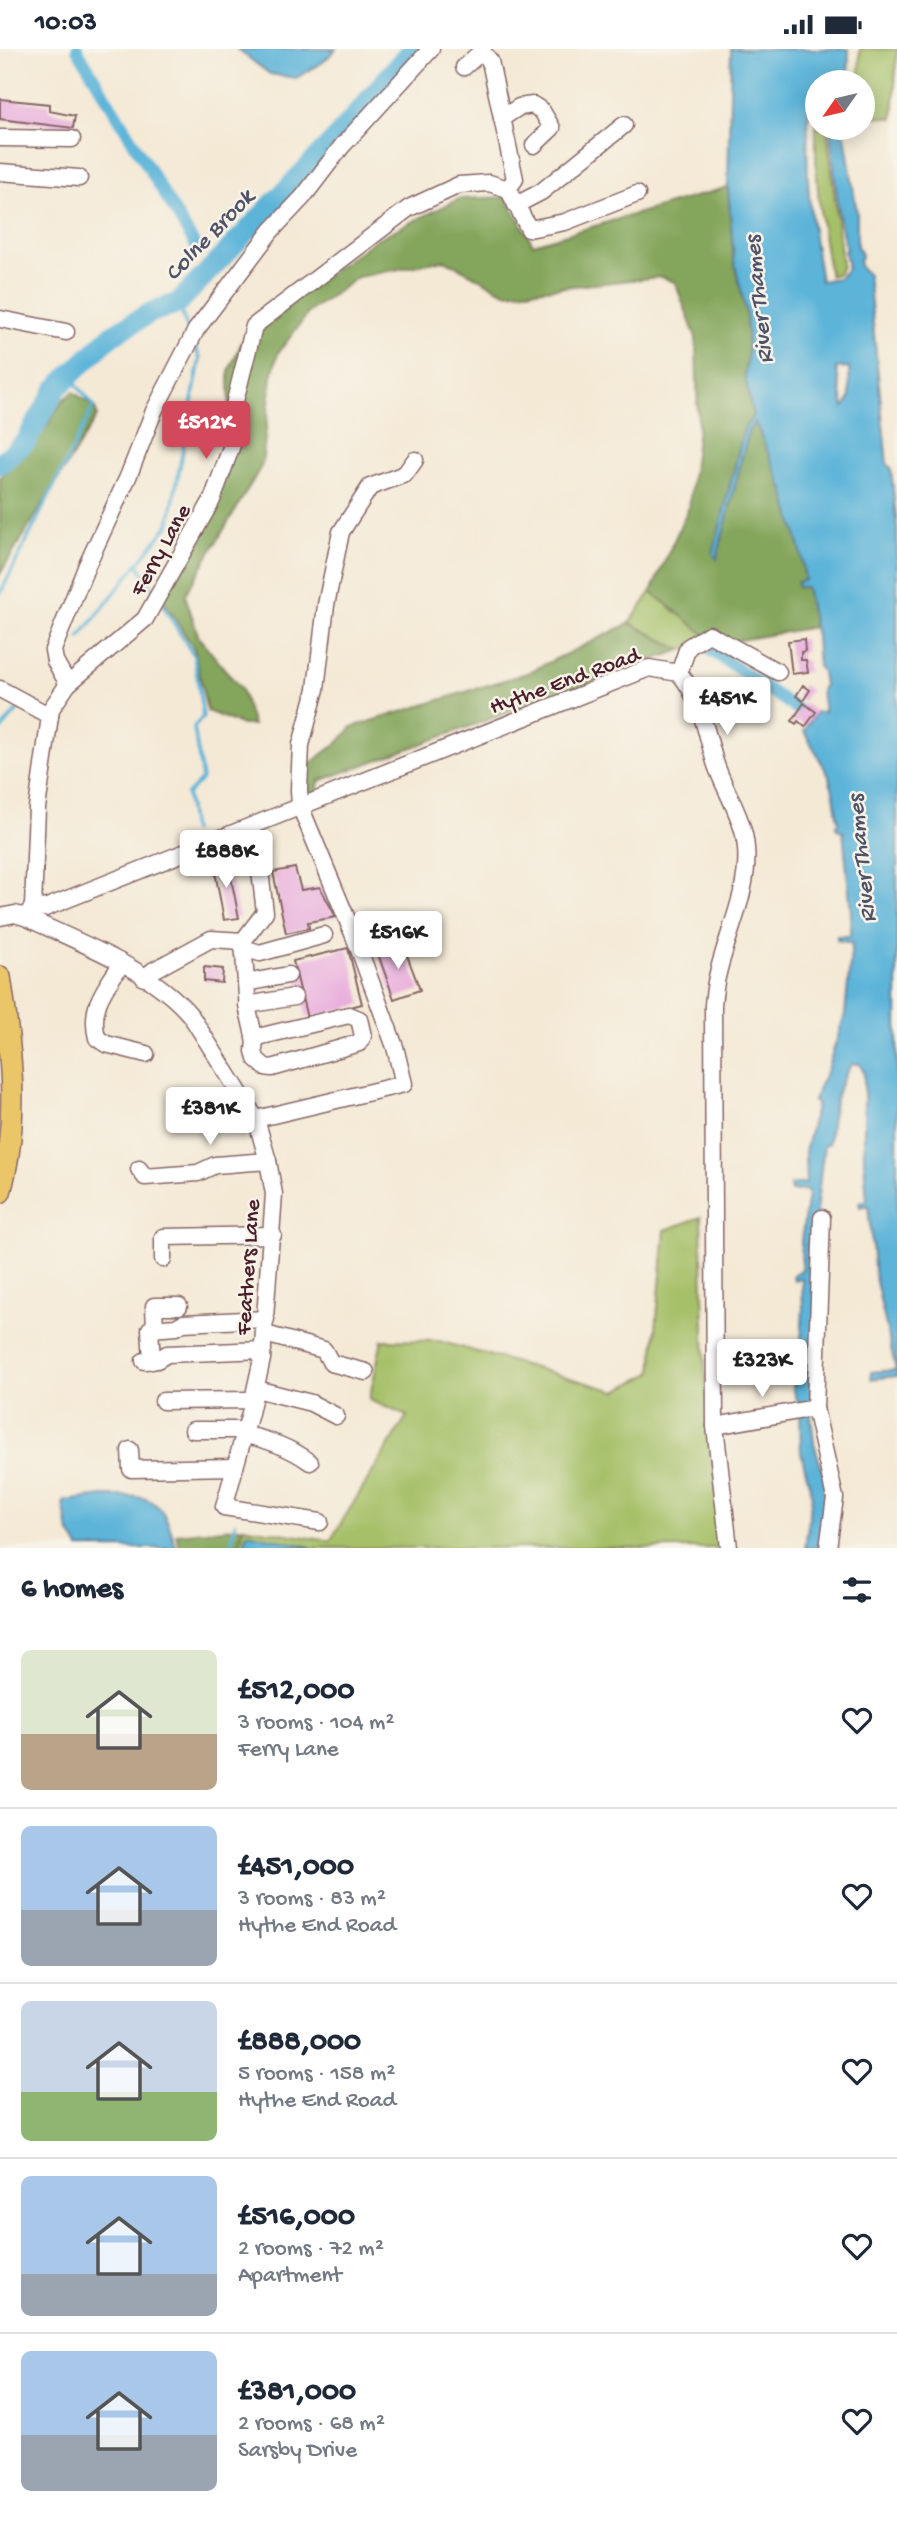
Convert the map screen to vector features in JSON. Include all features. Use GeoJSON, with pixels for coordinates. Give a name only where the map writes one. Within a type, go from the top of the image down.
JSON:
{"type":"FeatureCollection","features":[{"type":"Feature","properties":{"kind":"main road"},"geometry":{"type":"LineString","coordinates":[[0,977],[10,1052],[12,1103],[5,1141],[6,1171],[0,1192]]}},
{"type":"Feature","properties":{"kind":"street"},"geometry":{"type":"LineString","coordinates":[[68,684],[55,661],[53,650],[155,411],[196,330],[271,231],[303,197],[342,146],[431,49]]}},
{"type":"Feature","properties":{"kind":"street"},"geometry":{"type":"LineString","coordinates":[[464,67],[482,51],[490,61],[515,179],[508,189],[529,229],[565,222],[637,194]]}},
{"type":"Feature","properties":{"kind":"street"},"geometry":{"type":"LineString","coordinates":[[502,118],[519,107],[533,105],[542,111],[552,128],[534,145]]}},
{"type":"Feature","properties":{"kind":"street"},"geometry":{"type":"LineString","coordinates":[[516,205],[541,193],[624,125]]}},
{"type":"Feature","properties":{"kind":"street"},"geometry":{"type":"LineString","coordinates":[[0,138],[72,139]]}},
{"type":"Feature","properties":{"kind":"street"},"geometry":{"type":"LineString","coordinates":[[0,172],[79,178]]}},
{"type":"Feature","properties":{"kind":"street","name":"Ferry Lane"},"geometry":{"type":"LineString","coordinates":[[29,912],[37,808],[51,709],[68,684],[145,619],[212,500],[232,446],[235,401],[254,326],[409,208],[459,185],[489,183],[508,189]]}},
{"type":"Feature","properties":{"kind":"street"},"geometry":{"type":"LineString","coordinates":[[0,319],[66,332]]}},
{"type":"Feature","properties":{"kind":"street"},"geometry":{"type":"LineString","coordinates":[[256,1119],[404,1084],[395,1047],[354,936],[300,806],[299,790],[301,745],[316,689],[326,605],[341,532],[370,487],[405,474],[415,460]]}},
{"type":"Feature","properties":{"kind":"street"},"geometry":{"type":"LineString","coordinates":[[729,1548],[715,1426],[713,1005],[718,973],[747,865],[746,845],[698,705],[688,683],[679,673],[688,647],[709,634],[778,672]]}},
{"type":"Feature","properties":{"kind":"street","name":"Hythe End Road"},"geometry":{"type":"LineString","coordinates":[[29,912],[45,908],[649,668],[679,673]]}},
{"type":"Feature","properties":{"kind":"street"},"geometry":{"type":"LineString","coordinates":[[0,688],[50,716]]}},
{"type":"Feature","properties":{"kind":"street"},"geometry":{"type":"LineString","coordinates":[[254,1038],[349,1015],[359,1019],[363,1036],[359,1043],[272,1068],[265,1067],[257,1059],[247,1005],[243,944],[265,912],[258,855]]}},
{"type":"Feature","properties":{"kind":"street","name":"Feathers Lane"},"geometry":{"type":"LineString","coordinates":[[0,917],[29,912],[122,963],[178,1000],[191,1016],[256,1119],[274,1194],[265,1335],[245,1432],[224,1507],[320,1522]]}},
{"type":"Feature","properties":{"kind":"street"},"geometry":{"type":"LineString","coordinates":[[144,978],[153,970],[211,939],[243,944],[260,953],[324,935]]}},
{"type":"Feature","properties":{"kind":"street"},"geometry":{"type":"LineString","coordinates":[[122,963],[95,1007],[97,1038],[106,1044],[146,1054]]}},
{"type":"Feature","properties":{"kind":"street"},"geometry":{"type":"LineString","coordinates":[[246,983],[288,975]]}},
{"type":"Feature","properties":{"kind":"street"},"geometry":{"type":"LineString","coordinates":[[247,1005],[294,997]]}},
{"type":"Feature","properties":{"kind":"street"},"geometry":{"type":"LineString","coordinates":[[139,1169],[145,1177],[198,1173],[215,1164],[268,1161]]}},
{"type":"Feature","properties":{"kind":"street"},"geometry":{"type":"LineString","coordinates":[[822,1218],[815,1408],[835,1498],[828,1548]]}},
{"type":"Feature","properties":{"kind":"street"},"geometry":{"type":"LineString","coordinates":[[163,1259],[163,1237],[273,1235]]}},
{"type":"Feature","properties":{"kind":"street"},"geometry":{"type":"LineString","coordinates":[[155,1329],[154,1306],[179,1306]]}},
{"type":"Feature","properties":{"kind":"street"},"geometry":{"type":"LineString","coordinates":[[265,1335],[167,1354],[147,1361],[150,1329],[176,1327],[183,1323],[265,1335],[324,1350],[331,1363],[366,1371]]}},
{"type":"Feature","properties":{"kind":"street"},"geometry":{"type":"LineString","coordinates":[[163,1401],[254,1394],[311,1403],[336,1416]]}},
{"type":"Feature","properties":{"kind":"street"},"geometry":{"type":"LineString","coordinates":[[715,1426],[815,1408]]}},
{"type":"Feature","properties":{"kind":"street"},"geometry":{"type":"LineString","coordinates":[[193,1430],[245,1432],[310,1462]]}},
{"type":"Feature","properties":{"kind":"street"},"geometry":{"type":"LineString","coordinates":[[130,1450],[131,1469],[235,1467]]}},
{"type":"Feature","properties":{"kind":"green space"},"geometry":{"type":"Polygon","coordinates":[[[860,49],[897,49],[893,118],[875,117],[875,70],[859,70],[860,49]]]}},
{"type":"Feature","properties":{"kind":"green space"},"geometry":{"type":"Polygon","coordinates":[[[816,140],[828,140],[842,265],[839,273],[830,276],[818,194],[816,140]]]}},
{"type":"Feature","properties":{"kind":"green space"},"geometry":{"type":"Polygon","coordinates":[[[728,187],[734,260],[746,312],[748,351],[745,376],[753,417],[744,429],[732,491],[749,430],[756,421],[784,490],[801,552],[805,581],[799,587],[806,586],[814,627],[717,644],[651,592],[689,507],[698,427],[696,338],[675,282],[661,277],[506,293],[445,260],[358,277],[310,311],[278,353],[272,376],[262,465],[185,595],[199,638],[241,689],[253,725],[242,725],[207,711],[194,649],[159,594],[205,509],[230,445],[229,371],[242,341],[263,322],[376,239],[459,199],[506,197],[533,244],[728,187]]]}},
{"type":"Feature","properties":{"kind":"green space"},"geometry":{"type":"Polygon","coordinates":[[[73,392],[95,407],[97,416],[0,574],[0,478],[48,425],[64,399],[73,392]]]}},
{"type":"Feature","properties":{"kind":"green space"},"geometry":{"type":"Polygon","coordinates":[[[651,592],[717,644],[681,650],[630,623],[651,592]]]}},
{"type":"Feature","properties":{"kind":"green space"},"geometry":{"type":"Polygon","coordinates":[[[630,623],[681,650],[319,781],[317,793],[305,793],[306,767],[340,741],[352,727],[527,673],[630,623]]]}},
{"type":"Feature","properties":{"kind":"green space"},"geometry":{"type":"Polygon","coordinates":[[[701,1217],[705,1371],[722,1548],[310,1548],[244,1545],[244,1548],[239,1548],[243,1527],[330,1541],[407,1416],[369,1400],[382,1340],[439,1341],[616,1391],[652,1373],[665,1230],[701,1217]]]}},
{"type":"Feature","properties":{"kind":"green space"},"geometry":{"type":"Polygon","coordinates":[[[243,1527],[239,1548],[180,1548],[176,1534],[243,1527]]]}},
{"type":"Feature","properties":{"kind":"water"},"geometry":{"type":"Polygon","coordinates":[[[237,49],[336,49],[323,62],[296,78],[270,74],[237,49]]]}},
{"type":"Feature","properties":{"kind":"water","name":"River Thames"},"geometry":{"type":"Polygon","coordinates":[[[731,49],[849,49],[848,70],[805,70],[805,140],[808,140],[811,215],[821,281],[839,278],[847,269],[831,140],[846,140],[857,213],[860,267],[868,274],[887,464],[891,468],[897,529],[897,1376],[871,1379],[871,1372],[896,1370],[875,1277],[868,1205],[860,1207],[859,1202],[867,1200],[864,1073],[860,1064],[852,1064],[838,1092],[829,1144],[824,1145],[816,1211],[819,1230],[811,1416],[814,1443],[827,1495],[819,1548],[805,1548],[812,1495],[801,1453],[800,1408],[793,1388],[801,1342],[803,1309],[802,1278],[794,1280],[793,1275],[802,1270],[801,1241],[808,1195],[807,1190],[791,1191],[790,1185],[806,1183],[805,1152],[817,1103],[813,1101],[827,1070],[845,1014],[852,943],[837,940],[837,936],[850,936],[851,911],[843,831],[837,829],[836,825],[839,823],[833,791],[829,776],[804,731],[816,712],[824,712],[821,690],[824,685],[818,666],[816,636],[806,587],[798,587],[797,582],[805,580],[801,552],[784,490],[755,422],[749,430],[717,559],[713,554],[744,429],[753,416],[745,376],[748,351],[746,312],[734,260],[728,187],[731,49]],[[849,367],[836,368],[844,407],[850,398],[849,367]]]}},
{"type":"Feature","properties":{"kind":"water"},"geometry":{"type":"Polygon","coordinates":[[[102,1496],[144,1498],[152,1502],[166,1518],[176,1548],[79,1548],[69,1531],[63,1505],[65,1501],[102,1496]]]}},
{"type":"Feature","properties":{"kind":"water"},"geometry":{"type":"Polygon","coordinates":[[[247,1533],[311,1547],[244,1548],[247,1533]]]}},
{"type":"Feature","properties":{"kind":"building"},"geometry":{"type":"Polygon","coordinates":[[[0,99],[49,104],[49,111],[75,116],[73,128],[0,119],[0,99]]]}},
{"type":"Feature","properties":{"kind":"building"},"geometry":{"type":"Polygon","coordinates":[[[804,639],[805,651],[801,652],[801,660],[806,660],[808,672],[792,674],[788,641],[804,639]]]}},
{"type":"Feature","properties":{"kind":"building"},"geometry":{"type":"Polygon","coordinates":[[[803,685],[810,690],[803,701],[796,696],[803,685]]]}},
{"type":"Feature","properties":{"kind":"building"},"geometry":{"type":"Polygon","coordinates":[[[804,703],[816,712],[805,727],[798,721],[796,724],[792,721],[804,703]]]}},
{"type":"Feature","properties":{"kind":"building"},"geometry":{"type":"Polygon","coordinates":[[[227,858],[239,918],[224,920],[213,861],[227,858]]]}},
{"type":"Feature","properties":{"kind":"building"},"geometry":{"type":"Polygon","coordinates":[[[295,868],[301,890],[320,887],[336,917],[308,922],[309,928],[286,933],[273,872],[295,868]]]}},
{"type":"Feature","properties":{"kind":"building"},"geometry":{"type":"Polygon","coordinates":[[[402,942],[420,990],[394,999],[377,951],[402,942]]]}},
{"type":"Feature","properties":{"kind":"building"},"geometry":{"type":"Polygon","coordinates":[[[348,948],[362,1004],[307,1018],[293,961],[348,948]]]}},
{"type":"Feature","properties":{"kind":"building"},"geometry":{"type":"Polygon","coordinates":[[[204,967],[223,969],[222,983],[204,981],[204,967]]]}},
{"type":"Feature","properties":{"kind":"waterway"},"geometry":{"type":"LineString","coordinates":[[77,49],[198,250]]}},
{"type":"Feature","properties":{"kind":"waterway","name":"Colne Brook"},"geometry":{"type":"LineString","coordinates":[[0,464],[26,441],[56,389],[112,335],[152,312],[178,303],[339,135],[412,49]]}},
{"type":"Feature","properties":{"kind":"waterway"},"geometry":{"type":"LineString","coordinates":[[178,303],[189,333]]}},
{"type":"Feature","properties":{"kind":"waterway"},"geometry":{"type":"LineString","coordinates":[[79,638],[169,524],[200,359],[195,346]]}},
{"type":"Feature","properties":{"kind":"waterway"},"geometry":{"type":"LineString","coordinates":[[0,594],[94,406],[70,377]]}},
{"type":"Feature","properties":{"kind":"waterway"},"geometry":{"type":"LineString","coordinates":[[139,566],[155,592]]}},
{"type":"Feature","properties":{"kind":"waterway"},"geometry":{"type":"LineString","coordinates":[[161,602],[194,656],[203,717],[194,727],[202,779],[187,794],[192,831]]}},
{"type":"Feature","properties":{"kind":"waterway"},"geometry":{"type":"LineString","coordinates":[[710,650],[797,709]]}},
{"type":"Feature","properties":{"kind":"waterway"},"geometry":{"type":"LineString","coordinates":[[0,731],[21,706]]}},
{"type":"Feature","properties":{"kind":"waterway"},"geometry":{"type":"LineString","coordinates":[[231,1548],[235,1523]]}}]}
